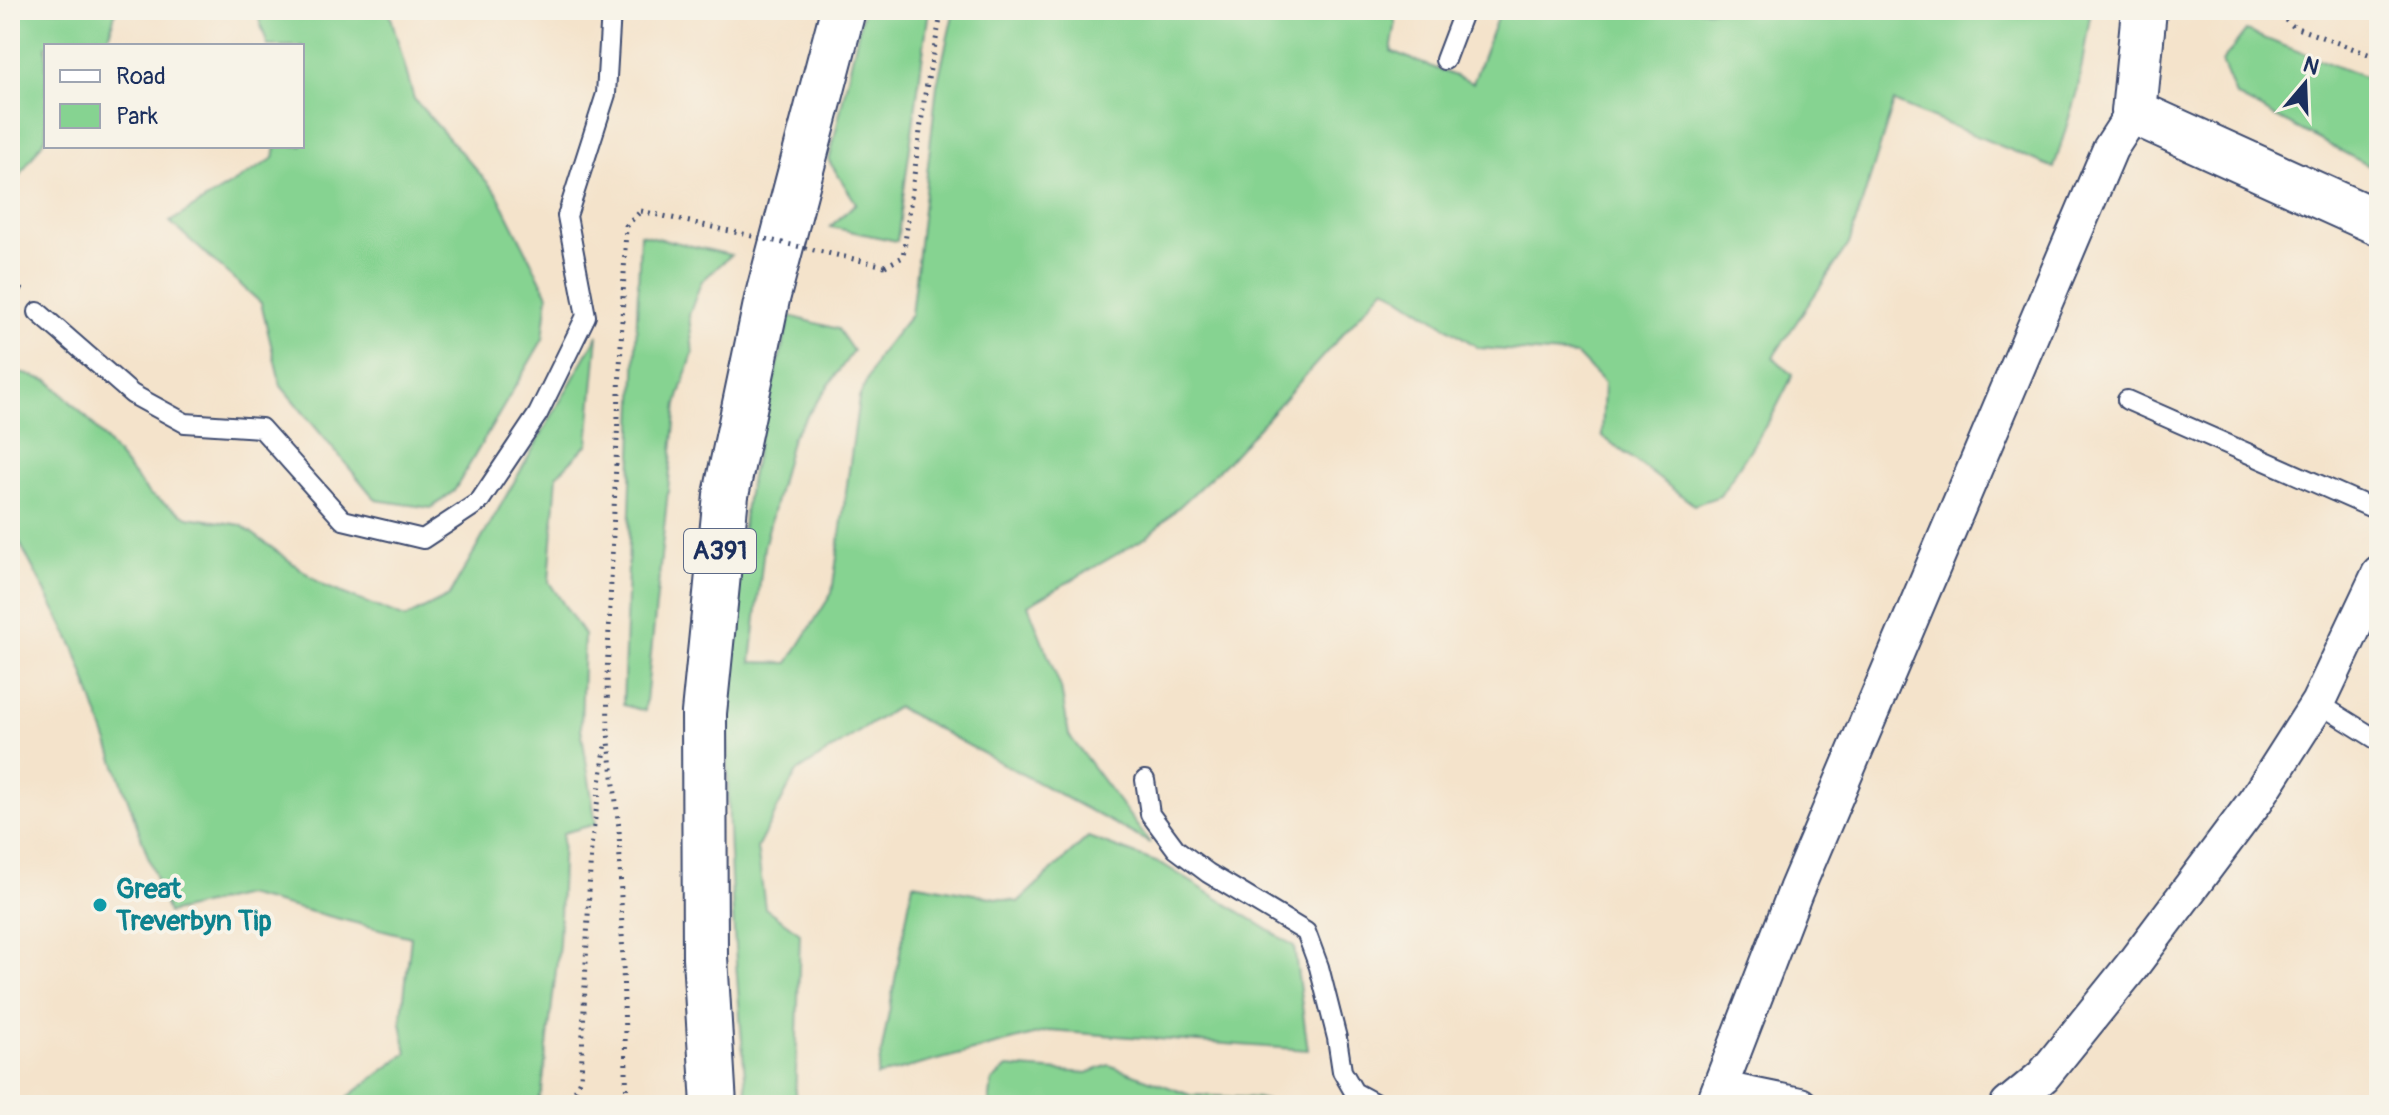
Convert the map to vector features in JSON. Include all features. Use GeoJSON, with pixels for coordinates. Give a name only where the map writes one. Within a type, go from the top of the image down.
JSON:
{"type":"FeatureCollection","features":[{"type":"Feature","properties":{"kind":"main road","name":"A391"},"geometry":{"type":"LineString","coordinates":[[714,1105],[705,957],[704,713],[726,495],[767,299],[843,10]]}},
{"type":"Feature","properties":{"kind":"main road"},"geometry":{"type":"LineString","coordinates":[[2144,10],[2134,112],[2379,223]]}},
{"type":"Feature","properties":{"kind":"street"},"geometry":{"type":"LineString","coordinates":[[1800,1105],[1718,1097],[1821,832],[2110,149],[2134,112]]}},
{"type":"Feature","properties":{"kind":"street"},"geometry":{"type":"LineString","coordinates":[[2008,1105],[2043,1076],[2131,967],[2256,800],[2318,703],[2379,574]]}},
{"type":"Feature","properties":{"kind":"lane"},"geometry":{"type":"LineString","coordinates":[[38,312],[132,394],[185,423],[261,428],[343,520],[423,539],[479,502],[538,414],[586,316],[567,216],[606,94],[611,10]]}},
{"type":"Feature","properties":{"kind":"lane"},"geometry":{"type":"LineString","coordinates":[[1445,60],[1464,10]]}},
{"type":"Feature","properties":{"kind":"lane"},"geometry":{"type":"LineString","coordinates":[[2127,400],[2379,511]]}},
{"type":"Feature","properties":{"kind":"lane"},"geometry":{"type":"LineString","coordinates":[[2318,703],[2379,741]]}},
{"type":"Feature","properties":{"kind":"lane"},"geometry":{"type":"LineString","coordinates":[[1145,780],[1150,814],[1176,849],[1208,873],[1306,932],[1337,1038],[1342,1071],[1354,1092],[1378,1105]]}},
{"type":"Feature","properties":{"kind":"path"},"geometry":{"type":"LineString","coordinates":[[569,1105],[581,1077],[591,847],[608,733],[615,436],[626,226],[641,211],[885,266],[903,257],[925,94],[942,10]]}},
{"type":"Feature","properties":{"kind":"path"},"geometry":{"type":"LineString","coordinates":[[2273,10],[2294,27],[2379,58]]}},
{"type":"Feature","properties":{"kind":"path"},"geometry":{"type":"LineString","coordinates":[[608,733],[619,828],[627,1105]]}},
{"type":"Feature","properties":{"kind":"green space"},"geometry":{"type":"Polygon","coordinates":[[[10,10],[116,10],[107,44],[44,44],[44,140],[10,190],[10,10]]]}},
{"type":"Feature","properties":{"kind":"green space"},"geometry":{"type":"Polygon","coordinates":[[[256,10],[389,10],[414,99],[497,193],[548,295],[543,339],[454,491],[431,508],[376,500],[281,386],[261,303],[170,222],[274,158],[276,148],[304,148],[304,44],[267,44],[256,10]]]}},
{"type":"Feature","properties":{"kind":"green space"},"geometry":{"type":"Polygon","coordinates":[[[863,10],[929,10],[897,241],[830,227],[856,203],[829,161],[863,10]]]}},
{"type":"Feature","properties":{"kind":"green space"},"geometry":{"type":"Polygon","coordinates":[[[954,10],[1389,10],[1396,22],[1391,51],[1473,83],[1500,10],[2091,10],[2078,88],[2054,168],[1894,102],[1849,244],[1773,357],[1793,375],[1772,416],[1720,496],[1694,505],[1602,436],[1604,383],[1577,355],[1479,348],[1385,287],[1229,460],[1147,537],[1028,605],[1061,688],[1069,735],[1150,843],[897,707],[796,773],[757,848],[765,908],[800,933],[795,1105],[768,1105],[747,1098],[735,949],[728,798],[731,648],[747,499],[790,316],[838,329],[853,351],[792,437],[764,547],[751,662],[788,663],[832,593],[859,398],[878,356],[911,315],[937,85],[954,10]]]}},
{"type":"Feature","properties":{"kind":"green space"},"geometry":{"type":"Polygon","coordinates":[[[2246,31],[2379,83],[2379,171],[2236,96],[2222,62],[2246,31]]]}},
{"type":"Feature","properties":{"kind":"green space"},"geometry":{"type":"Polygon","coordinates":[[[640,234],[731,255],[701,282],[689,315],[693,353],[677,404],[645,711],[623,705],[640,234]]]}},
{"type":"Feature","properties":{"kind":"green space"},"geometry":{"type":"Polygon","coordinates":[[[598,335],[588,444],[557,475],[549,582],[584,635],[581,728],[596,824],[563,833],[559,944],[542,1090],[536,1105],[337,1105],[407,1053],[401,1023],[411,937],[245,895],[168,913],[74,647],[10,524],[10,389],[18,372],[49,381],[90,421],[149,494],[188,517],[241,525],[324,586],[405,618],[449,596],[598,335]]]}},
{"type":"Feature","properties":{"kind":"green space"},"geometry":{"type":"Polygon","coordinates":[[[1088,837],[1164,865],[1294,946],[1308,1050],[1049,1031],[877,1076],[913,883],[1018,902],[1088,837]]]}},
{"type":"Feature","properties":{"kind":"green space"},"geometry":{"type":"Polygon","coordinates":[[[1109,1065],[1190,1095],[1257,1098],[1285,1105],[989,1105],[992,1081],[1008,1067],[1087,1073],[1109,1065]]]}},
{"type":"Feature","properties":{"kind":"place","name":"Great Treverbyn Tip"},"geometry":{"type":"Point","coordinates":[100,905]}}]}
